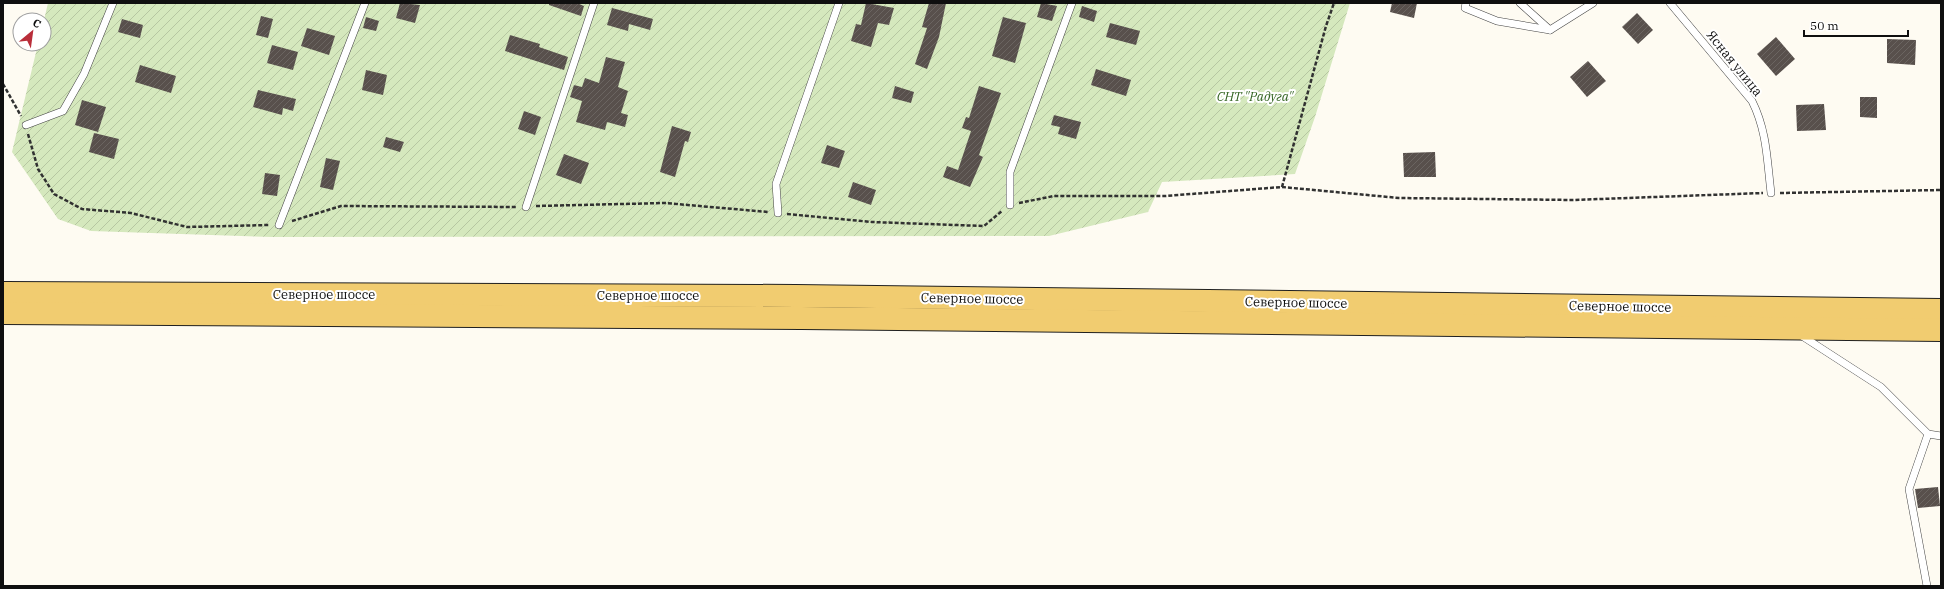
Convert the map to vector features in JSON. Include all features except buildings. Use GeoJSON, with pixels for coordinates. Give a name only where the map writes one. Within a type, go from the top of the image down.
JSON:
{"type":"FeatureCollection","features":[{"type":"Feature","properties":{"kind":"main road","name":"Северное шоссе"},"geometry":{"type":"LineString","coordinates":[[3,293],[796,296],[1941,310]]}},
{"type":"Feature","properties":{"kind":"main road","name":"Северное шоссе"},"geometry":{"type":"LineString","coordinates":[[3,313],[810,318],[1787,327],[1941,330]]}},
{"type":"Feature","properties":{"kind":"lane"},"geometry":{"type":"LineString","coordinates":[[26,125],[63,111],[84,74],[113,3]]}},
{"type":"Feature","properties":{"kind":"lane"},"geometry":{"type":"LineString","coordinates":[[279,225],[365,3]]}},
{"type":"Feature","properties":{"kind":"lane"},"geometry":{"type":"LineString","coordinates":[[526,207],[594,3]]}},
{"type":"Feature","properties":{"kind":"lane"},"geometry":{"type":"LineString","coordinates":[[778,213],[776,184],[839,3]]}},
{"type":"Feature","properties":{"kind":"lane"},"geometry":{"type":"LineString","coordinates":[[1010,206],[1010,172],[1072,3]]}},
{"type":"Feature","properties":{"kind":"lane"},"geometry":{"type":"LineString","coordinates":[[1466,3],[1465,8],[1497,21],[1550,30],[1593,3]]}},
{"type":"Feature","properties":{"kind":"lane"},"geometry":{"type":"LineString","coordinates":[[1520,3],[1550,30]]}},
{"type":"Feature","properties":{"kind":"lane","name":"Ясная улица"},"geometry":{"type":"LineString","coordinates":[[1670,3],[1752,101],[1761,119],[1765,136],[1771,193]]}},
{"type":"Feature","properties":{"kind":"lane"},"geometry":{"type":"LineString","coordinates":[[1787,327],[1880,387],[1928,434],[1941,436]]}},
{"type":"Feature","properties":{"kind":"lane"},"geometry":{"type":"LineString","coordinates":[[1927,586],[1909,489],[1928,434]]}},
{"type":"Feature","properties":{"kind":"path"},"geometry":{"type":"LineString","coordinates":[[1282,187],[1326,26],[1334,3]]}},
{"type":"Feature","properties":{"kind":"path"},"geometry":{"type":"LineString","coordinates":[[3,84],[26,125],[38,169],[54,194],[82,209],[131,213],[186,227],[279,225],[341,206],[526,207],[665,203],[872,222],[984,226],[1010,206],[1054,196],[1165,196],[1282,187],[1399,198],[1573,200],[1771,193],[1941,190]]}},
{"type":"Feature","properties":{"kind":"green space","name":"СНТ \"Радуга\""},"geometry":{"type":"Polygon","coordinates":[[[48,3],[1350,3],[1315,117],[1295,174],[1162,182],[1148,212],[1049,236],[272,237],[91,231],[58,219],[12,152],[36,52],[52,52],[52,12],[46,12],[48,3]]]}}]}
